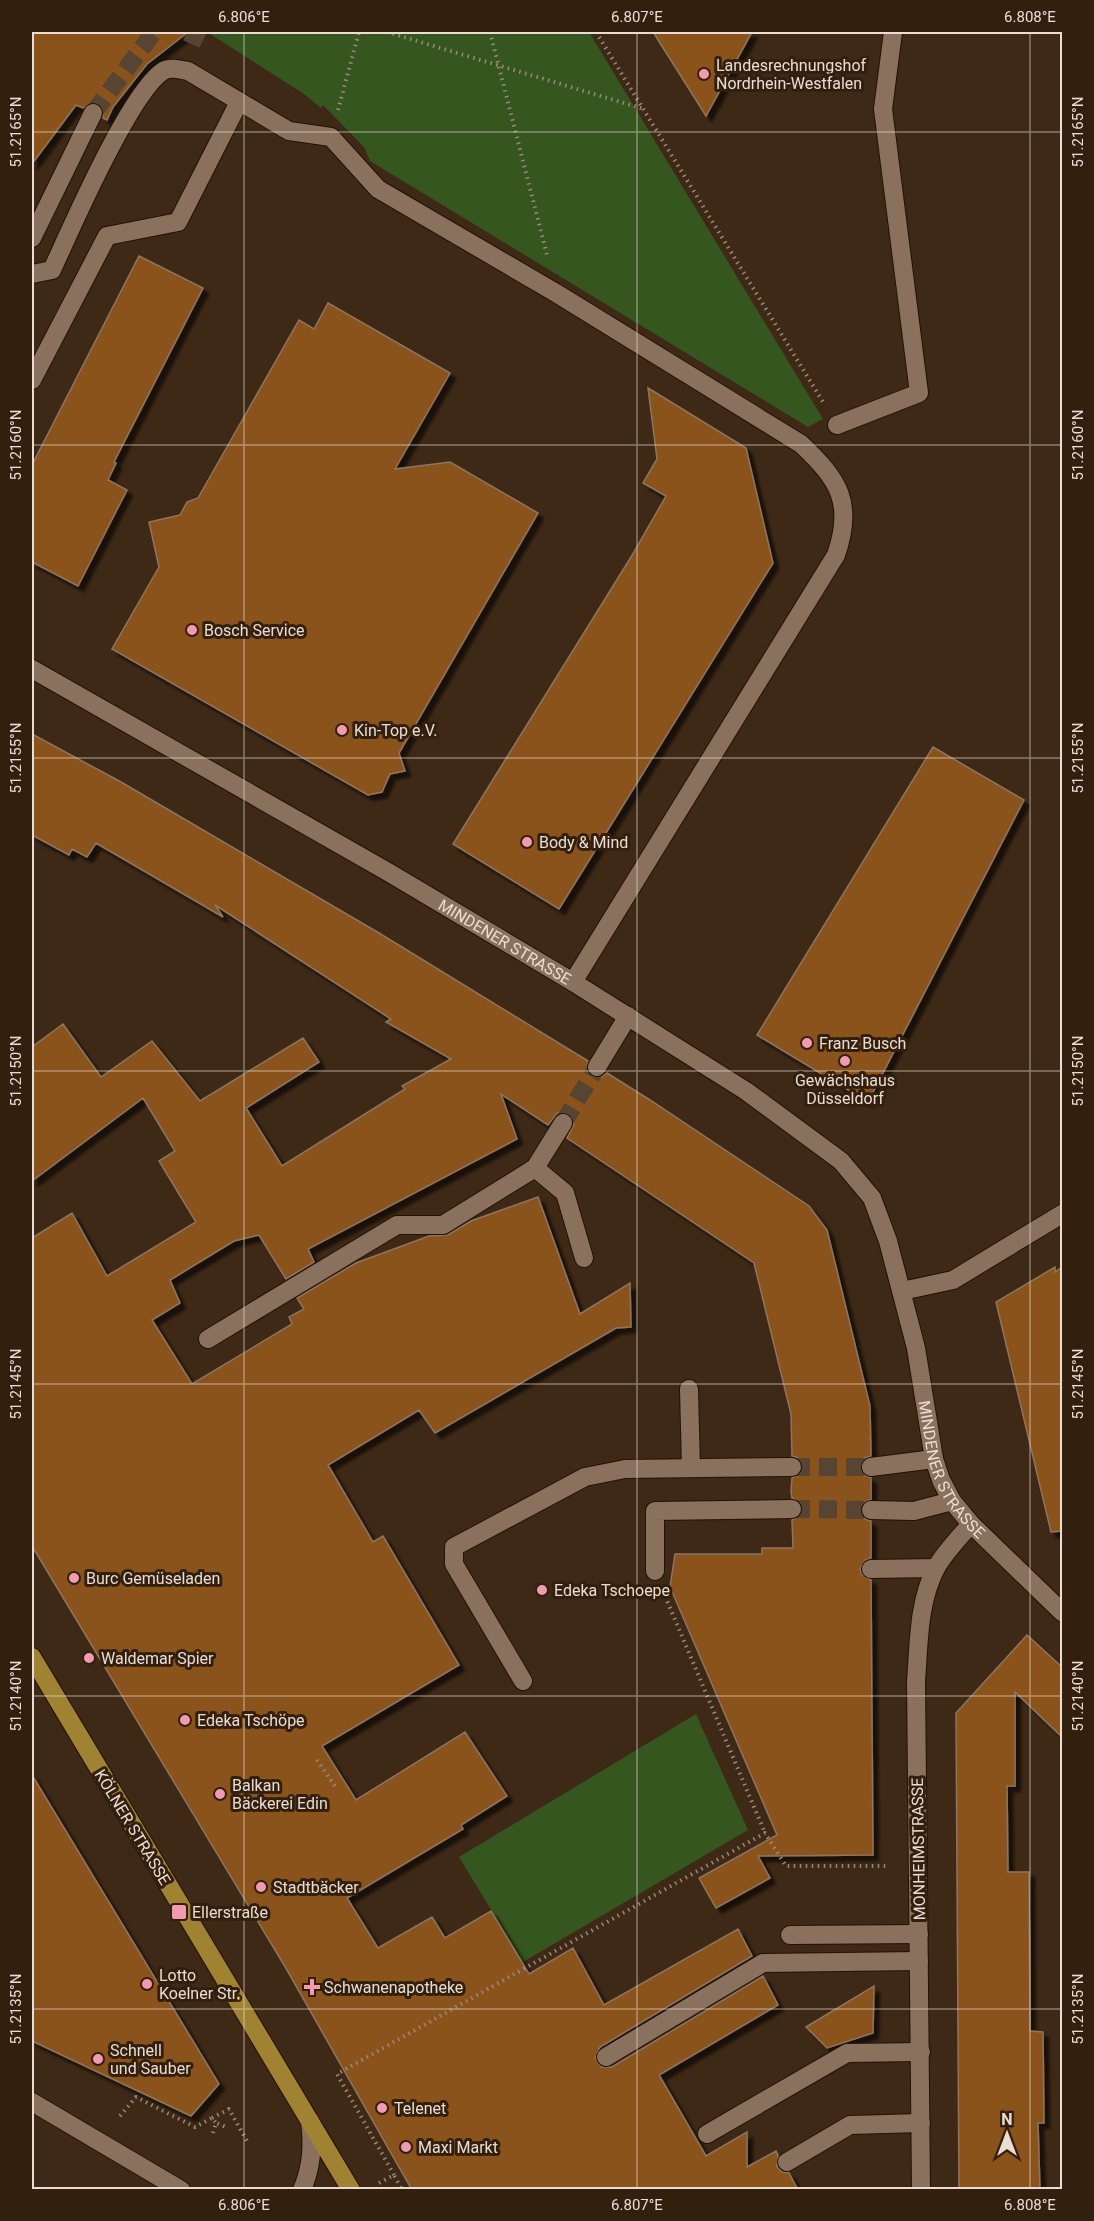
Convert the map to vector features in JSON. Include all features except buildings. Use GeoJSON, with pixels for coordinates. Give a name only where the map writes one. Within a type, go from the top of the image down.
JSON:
{"type":"FeatureCollection","features":[{"type":"Feature","properties":{"kind":"main road","name":"KÖLNER STRASSE"},"geometry":{"type":"LineString","coordinates":[[32,1657],[351,2190]]}},
{"type":"Feature","properties":{"kind":"street"},"geometry":{"type":"LineString","coordinates":[[837,425],[920,393],[883,109],[893,32]]}},
{"type":"Feature","properties":{"kind":"street"},"geometry":{"type":"LineString","coordinates":[[32,274],[52,270],[102,163],[128,117],[156,77],[171,69],[188,71],[289,131],[330,137],[378,189],[556,293],[801,444],[826,468],[842,497],[845,520],[836,555],[573,982]]}},
{"type":"Feature","properties":{"kind":"street"},"geometry":{"type":"LineString","coordinates":[[32,380],[107,236],[178,222],[239,102]]}},
{"type":"Feature","properties":{"kind":"street"},"geometry":{"type":"LineString","coordinates":[[32,238],[93,113]]}},
{"type":"Feature","properties":{"kind":"street","name":"MINDENER STRASSE"},"geometry":{"type":"LineString","coordinates":[[32,669],[388,872],[573,982],[746,1091],[840,1161],[872,1198],[888,1241],[916,1348],[934,1459],[941,1480],[952,1501],[971,1524],[1062,1612]]}},
{"type":"Feature","properties":{"kind":"street"},"geometry":{"type":"LineString","coordinates":[[597,1067],[628,1016]]}},
{"type":"Feature","properties":{"kind":"street"},"geometry":{"type":"LineString","coordinates":[[208,1339],[397,1225],[442,1225],[535,1168],[563,1123]]}},
{"type":"Feature","properties":{"kind":"street"},"geometry":{"type":"LineString","coordinates":[[535,1168],[565,1193],[584,1258]]}},
{"type":"Feature","properties":{"kind":"street"},"geometry":{"type":"LineString","coordinates":[[902,1291],[953,1280],[1062,1214]]}},
{"type":"Feature","properties":{"kind":"street"},"geometry":{"type":"LineString","coordinates":[[689,1389],[691,1468]]}},
{"type":"Feature","properties":{"kind":"street"},"geometry":{"type":"LineString","coordinates":[[871,1467],[934,1459]]}},
{"type":"Feature","properties":{"kind":"street"},"geometry":{"type":"LineString","coordinates":[[523,1681],[454,1564],[454,1547],[585,1478],[625,1469],[792,1467]]}},
{"type":"Feature","properties":{"kind":"street"},"geometry":{"type":"LineString","coordinates":[[871,1510],[914,1511],[952,1501]]}},
{"type":"Feature","properties":{"kind":"street"},"geometry":{"type":"LineString","coordinates":[[655,1571],[655,1511],[792,1509]]}},
{"type":"Feature","properties":{"kind":"street","name":"MONHEIMSTRASSE"},"geometry":{"type":"LineString","coordinates":[[921,2190],[918,1866],[920,1625],[928,1588],[936,1568],[971,1524]]}},
{"type":"Feature","properties":{"kind":"street"},"geometry":{"type":"LineString","coordinates":[[871,1569],[936,1568]]}},
{"type":"Feature","properties":{"kind":"street"},"geometry":{"type":"LineString","coordinates":[[790,1935],[919,1934]]}},
{"type":"Feature","properties":{"kind":"street"},"geometry":{"type":"LineString","coordinates":[[606,2057],[763,1963],[920,1961]]}},
{"type":"Feature","properties":{"kind":"street"},"geometry":{"type":"LineString","coordinates":[[707,2134],[847,2053],[921,2052]]}},
{"type":"Feature","properties":{"kind":"street"},"geometry":{"type":"LineString","coordinates":[[32,2102],[181,2190]]}},
{"type":"Feature","properties":{"kind":"street","name":"KÖLNER STRASSE"},"geometry":{"type":"LineString","coordinates":[[302,2190],[309,2174],[313,2148],[310,2121]]}},
{"type":"Feature","properties":{"kind":"street"},"geometry":{"type":"LineString","coordinates":[[787,2162],[850,2125],[921,2123]]}},
{"type":"Feature","properties":{"kind":"path"},"geometry":{"type":"LineString","coordinates":[[330,137],[359,32]]}},
{"type":"Feature","properties":{"kind":"path"},"geometry":{"type":"LineString","coordinates":[[387,32],[644,109]]}},
{"type":"Feature","properties":{"kind":"path"},"geometry":{"type":"LineString","coordinates":[[490,32],[556,293]]}},
{"type":"Feature","properties":{"kind":"path"},"geometry":{"type":"LineString","coordinates":[[596,32],[837,425]]}},
{"type":"Feature","properties":{"kind":"path"},"geometry":{"type":"LineString","coordinates":[[655,1571],[765,1833],[786,1866],[918,1866]]}},
{"type":"Feature","properties":{"kind":"path"},"geometry":{"type":"LineString","coordinates":[[317,1760],[337,1789]]}},
{"type":"Feature","properties":{"kind":"path"},"geometry":{"type":"LineString","coordinates":[[402,2190],[337,2074],[765,1833]]}},
{"type":"Feature","properties":{"kind":"path"},"geometry":{"type":"LineString","coordinates":[[120,2116],[136,2097],[195,2127],[229,2109],[247,2140]]}},
{"type":"Feature","properties":{"kind":"path"},"geometry":{"type":"LineString","coordinates":[[212,2118],[216,2123],[226,2127]]}},
{"type":"Feature","properties":{"kind":"path"},"geometry":{"type":"LineString","coordinates":[[213,2133],[216,2123]]}},
{"type":"Feature","properties":{"kind":"path"},"geometry":{"type":"LineString","coordinates":[[376,2185],[394,2175]]}},
{"type":"Feature","properties":{"kind":"green space"},"geometry":{"type":"Polygon","coordinates":[[[211,32],[589,32],[823,419],[808,427],[370,161],[364,147],[323,105],[321,108],[304,94],[210,34],[211,32]]]}},
{"type":"Feature","properties":{"kind":"green space"},"geometry":{"type":"Polygon","coordinates":[[[696,1714],[748,1830],[523,1962],[459,1857],[696,1714]]]}},
{"type":"Feature","properties":{"kind":"tunnel"},"geometry":{"type":"LineString","coordinates":[[93,113],[154,32]]}},
{"type":"Feature","properties":{"kind":"tunnel"},"geometry":{"type":"LineString","coordinates":[[187,32],[206,41]]}},
{"type":"Feature","properties":{"kind":"tunnel"},"geometry":{"type":"LineString","coordinates":[[563,1123],[597,1067]]}},
{"type":"Feature","properties":{"kind":"tunnel"},"geometry":{"type":"LineString","coordinates":[[792,1467],[871,1467]]}},
{"type":"Feature","properties":{"kind":"tunnel"},"geometry":{"type":"LineString","coordinates":[[792,1509],[871,1510]]}},
{"type":"Feature","properties":{"kind":"place","name":"Landesrechnungshof Nordrhein-Westfalen"},"geometry":{"type":"Point","coordinates":[704,74]}},
{"type":"Feature","properties":{"kind":"place","name":"Bosch Service"},"geometry":{"type":"Point","coordinates":[192,630]}},
{"type":"Feature","properties":{"kind":"place","name":"Kin-Top e.V."},"geometry":{"type":"Point","coordinates":[342,730]}},
{"type":"Feature","properties":{"kind":"place","name":"Body & Mind"},"geometry":{"type":"Point","coordinates":[527,842]}},
{"type":"Feature","properties":{"kind":"place","name":"Franz Busch"},"geometry":{"type":"Point","coordinates":[807,1043]}},
{"type":"Feature","properties":{"kind":"place","name":"Gewächshaus Düsseldorf"},"geometry":{"type":"Point","coordinates":[845,1061]}},
{"type":"Feature","properties":{"kind":"place","name":"Burc Gemüseladen"},"geometry":{"type":"Point","coordinates":[74,1578]}},
{"type":"Feature","properties":{"kind":"place","name":"Edeka Tschoepe"},"geometry":{"type":"Point","coordinates":[542,1590]}},
{"type":"Feature","properties":{"kind":"place","name":"Waldemar Spier"},"geometry":{"type":"Point","coordinates":[89,1658]}},
{"type":"Feature","properties":{"kind":"place","name":"Edeka Tschöpe"},"geometry":{"type":"Point","coordinates":[185,1720]}},
{"type":"Feature","properties":{"kind":"place","name":"Balkan Bäckerei Edin"},"geometry":{"type":"Point","coordinates":[220,1794]}},
{"type":"Feature","properties":{"kind":"place","name":"Stadtbäcker"},"geometry":{"type":"Point","coordinates":[261,1887]}},
{"type":"Feature","properties":{"kind":"place","name":"Ellerstraße"},"geometry":{"type":"Point","coordinates":[179,1912]}},
{"type":"Feature","properties":{"kind":"place","name":"Lotto Koelner Str."},"geometry":{"type":"Point","coordinates":[147,1984]}},
{"type":"Feature","properties":{"kind":"place","name":"Schwanenapotheke"},"geometry":{"type":"Point","coordinates":[312,1987]}},
{"type":"Feature","properties":{"kind":"place","name":"Schnell und Sauber"},"geometry":{"type":"Point","coordinates":[98,2059]}},
{"type":"Feature","properties":{"kind":"place","name":"Telenet"},"geometry":{"type":"Point","coordinates":[382,2108]}},
{"type":"Feature","properties":{"kind":"place","name":"Maxi Markt"},"geometry":{"type":"Point","coordinates":[406,2147]}}]}
